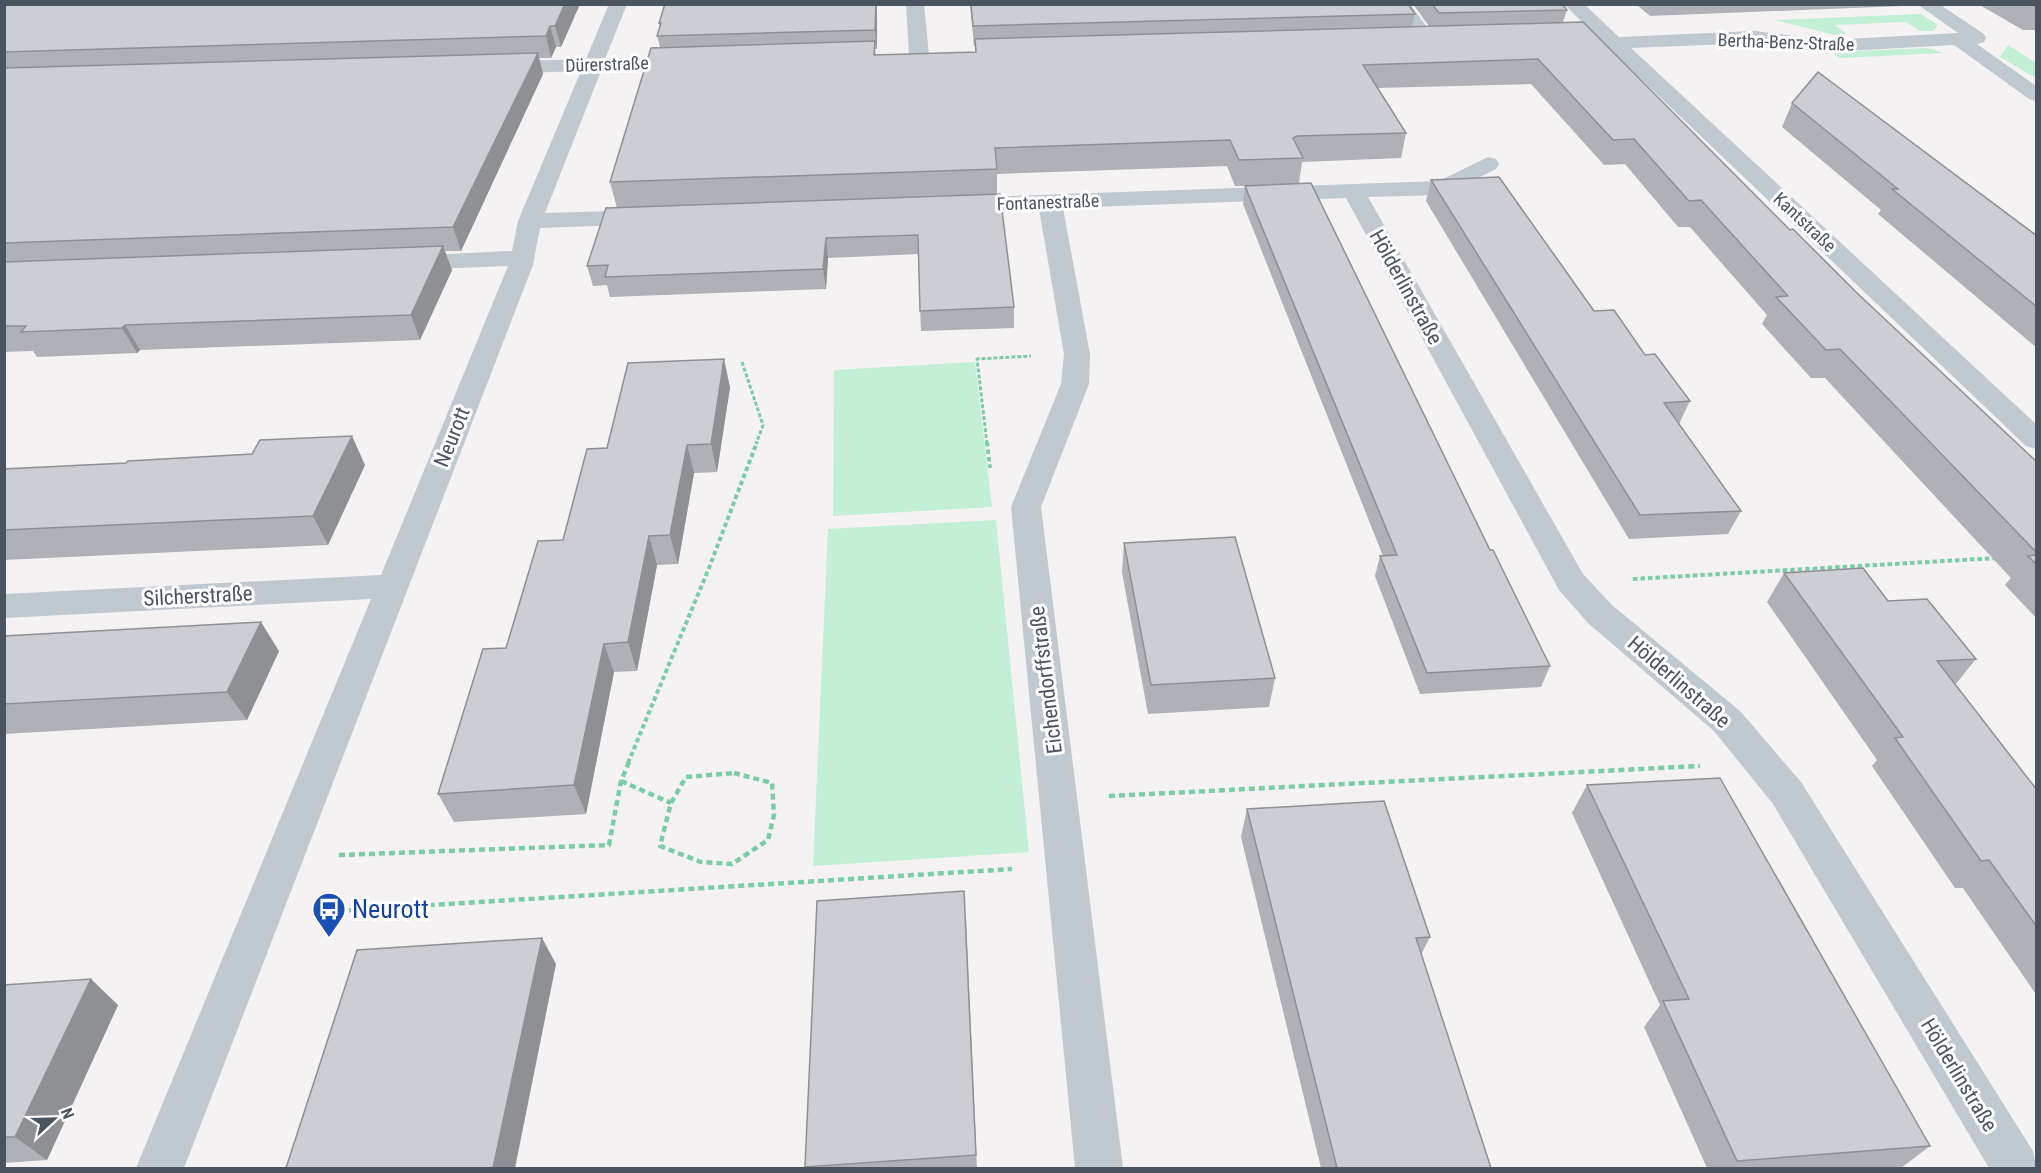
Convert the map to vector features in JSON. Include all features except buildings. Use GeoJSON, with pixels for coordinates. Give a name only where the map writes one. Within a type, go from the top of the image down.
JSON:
{"type":"FeatureCollection","features":[{"type":"Feature","properties":{"kind":"street","name":"Neurott"},"geometry":{"type":"LineString","coordinates":[[160,1168],[523,258],[530,221],[618,4]]}},
{"type":"Feature","properties":{"kind":"street"},"geometry":{"type":"LineString","coordinates":[[915,4],[919,55]]}},
{"type":"Feature","properties":{"kind":"street"},"geometry":{"type":"LineString","coordinates":[[1401,4],[1428,41]]}},
{"type":"Feature","properties":{"kind":"street","name":"Kantstraße"},"geometry":{"type":"LineString","coordinates":[[1573,4],[2037,440]]}},
{"type":"Feature","properties":{"kind":"street"},"geometry":{"type":"LineString","coordinates":[[1926,4],[1977,38],[1958,39]]}},
{"type":"Feature","properties":{"kind":"street","name":"Bertha-Benz-Straße"},"geometry":{"type":"LineString","coordinates":[[1610,39],[1755,37],[1827,46],[1958,39]]}},
{"type":"Feature","properties":{"kind":"street"},"geometry":{"type":"LineString","coordinates":[[1535,38],[1610,39]]}},
{"type":"Feature","properties":{"kind":"street"},"geometry":{"type":"LineString","coordinates":[[1958,39],[2037,95]]}},
{"type":"Feature","properties":{"kind":"street"},"geometry":{"type":"LineString","coordinates":[[1404,41],[1452,40]]}},
{"type":"Feature","properties":{"kind":"street"},"geometry":{"type":"LineString","coordinates":[[896,56],[940,54]]}},
{"type":"Feature","properties":{"kind":"street","name":"Dürerstraße"},"geometry":{"type":"LineString","coordinates":[[472,68],[709,61]]}},
{"type":"Feature","properties":{"kind":"street","name":"Fontanestraße"},"geometry":{"type":"LineString","coordinates":[[929,206],[1444,188],[1488,164]]}},
{"type":"Feature","properties":{"kind":"street","name":"Hölderlinstraße"},"geometry":{"type":"LineString","coordinates":[[1353,191],[1571,582],[1600,614],[1727,721],[1787,793],[2016,1168]]}},
{"type":"Feature","properties":{"kind":"street","name":"Eichendorffstraße"},"geometry":{"type":"LineString","coordinates":[[1050,203],[1077,354],[1075,384],[1026,507],[1060,798],[1099,1168]]}},
{"type":"Feature","properties":{"kind":"street"},"geometry":{"type":"LineString","coordinates":[[530,221],[671,216]]}},
{"type":"Feature","properties":{"kind":"street"},"geometry":{"type":"LineString","coordinates":[[382,264],[523,258]]}},
{"type":"Feature","properties":{"kind":"street","name":"Silcherstraße"},"geometry":{"type":"LineString","coordinates":[[4,606],[392,586]]}},
{"type":"Feature","properties":{"kind":"path"},"geometry":{"type":"LineString","coordinates":[[1026,507],[990,474],[977,359],[1077,354]]}},
{"type":"Feature","properties":{"kind":"path"},"geometry":{"type":"LineString","coordinates":[[284,857],[609,845],[621,780],[709,568],[763,425],[742,362]]}},
{"type":"Feature","properties":{"kind":"path"},"geometry":{"type":"LineString","coordinates":[[1571,582],[2001,558]]}},
{"type":"Feature","properties":{"kind":"path"},"geometry":{"type":"LineString","coordinates":[[1060,798],[1764,763]]}},
{"type":"Feature","properties":{"kind":"path"},"geometry":{"type":"LineString","coordinates":[[734,773],[772,783],[774,815],[768,840],[732,864],[701,862],[660,846],[671,803],[686,777],[734,773]]}},
{"type":"Feature","properties":{"kind":"path"},"geometry":{"type":"LineString","coordinates":[[621,780],[671,803]]}},
{"type":"Feature","properties":{"kind":"path"},"geometry":{"type":"LineString","coordinates":[[262,916],[1067,866]]}},
{"type":"Feature","properties":{"kind":"green space"},"geometry":{"type":"Polygon","coordinates":[[[1921,14],[1938,25],[1933,31],[1920,31],[1906,22],[1835,25],[1846,34],[1835,35],[1775,20],[1921,14]]]}},
{"type":"Feature","properties":{"kind":"green space"},"geometry":{"type":"Polygon","coordinates":[[[2008,45],[2036,63],[2036,78],[2000,57],[2008,45]]]}},
{"type":"Feature","properties":{"kind":"green space"},"geometry":{"type":"Polygon","coordinates":[[[1927,48],[1944,53],[1839,58],[1832,52],[1927,48]]]}},
{"type":"Feature","properties":{"kind":"green space"},"geometry":{"type":"Polygon","coordinates":[[[975,362],[992,507],[833,516],[834,370],[975,362]]]}},
{"type":"Feature","properties":{"kind":"green space"},"geometry":{"type":"Polygon","coordinates":[[[996,520],[1029,852],[813,866],[828,529],[996,520]]]}},
{"type":"Feature","properties":{"kind":"place","name":"Neurott"},"geometry":{"type":"Point","coordinates":[329,938]}}]}
